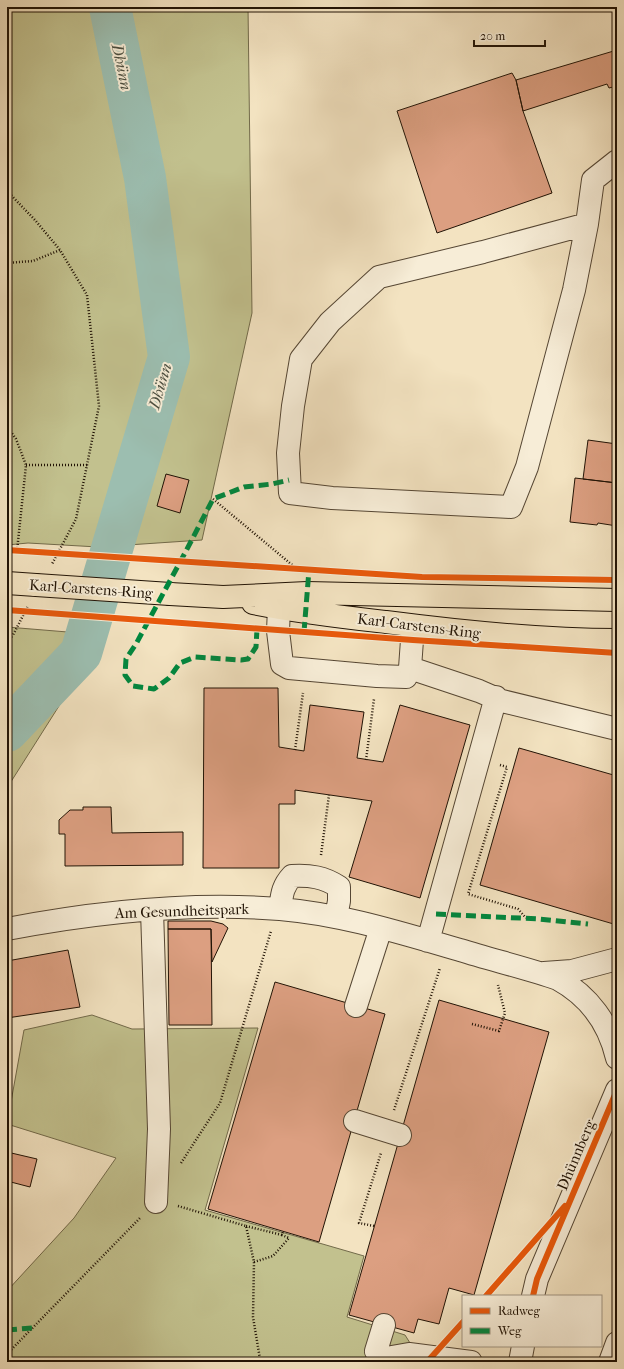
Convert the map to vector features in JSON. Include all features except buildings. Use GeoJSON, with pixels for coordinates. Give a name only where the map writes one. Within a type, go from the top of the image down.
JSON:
{"type":"FeatureCollection","features":[{"type":"Feature","properties":{"kind":"main road","name":"Karl-Carstens-Ring"},"geometry":{"type":"LineString","coordinates":[[7,583],[223,597],[307,593],[617,600]]}},
{"type":"Feature","properties":{"kind":"main road","name":"Karl-Carstens-Ring"},"geometry":{"type":"LineString","coordinates":[[223,597],[279,608],[414,626],[509,636],[617,640]]}},
{"type":"Feature","properties":{"kind":"street"},"geometry":{"type":"LineString","coordinates":[[586,224],[483,252],[379,277],[330,322],[301,359],[293,406],[288,454],[290,493],[340,498],[511,507],[527,468],[562,339],[574,290],[586,224],[593,180],[617,161]]}},
{"type":"Feature","properties":{"kind":"street"},"geometry":{"type":"LineString","coordinates":[[279,608],[278,631],[282,664],[289,668],[377,676],[406,677],[410,668],[414,626]]}},
{"type":"Feature","properties":{"kind":"street"},"geometry":{"type":"LineString","coordinates":[[410,668],[439,677],[502,701],[617,729]]}},
{"type":"Feature","properties":{"kind":"street"},"geometry":{"type":"LineString","coordinates":[[437,944],[496,698]]}},
{"type":"Feature","properties":{"kind":"street"},"geometry":{"type":"LineString","coordinates":[[280,909],[282,891],[292,876],[310,877],[328,880],[338,887],[339,901],[336,918]]}},
{"type":"Feature","properties":{"kind":"street","name":"Am Gesundheitspark"},"geometry":{"type":"LineString","coordinates":[[7,929],[71,919],[152,910],[216,907],[280,909],[336,918],[381,928],[558,979],[570,986],[592,1006],[600,1016],[614,1045],[617,1058]]}},
{"type":"Feature","properties":{"kind":"street"},"geometry":{"type":"LineString","coordinates":[[152,910],[159,1129],[156,1202]]}},
{"type":"Feature","properties":{"kind":"street"},"geometry":{"type":"LineString","coordinates":[[356,1006],[381,928]]}},
{"type":"Feature","properties":{"kind":"street","name":"Am Gesundheitspark"},"geometry":{"type":"LineString","coordinates":[[542,974],[572,971],[617,959]]}},
{"type":"Feature","properties":{"kind":"street","name":"Dhünnberg"},"geometry":{"type":"LineString","coordinates":[[533,1295],[537,1279],[617,1090]]}},
{"type":"Feature","properties":{"kind":"street"},"geometry":{"type":"LineString","coordinates":[[355,1121],[394,1132]]}},
{"type":"Feature","properties":{"kind":"street"},"geometry":{"type":"LineString","coordinates":[[384,1325],[376,1351],[388,1360],[410,1354],[471,1362]]}},
{"type":"Feature","properties":{"kind":"street"},"geometry":{"type":"LineString","coordinates":[[610,1362],[617,1344]]}},
{"type":"Feature","properties":{"kind":"street"},"geometry":{"type":"LineString","coordinates":[[520,1362],[523,1347]]}},
{"type":"Feature","properties":{"kind":"path"},"geometry":{"type":"LineString","coordinates":[[7,191],[35,220],[60,250],[88,295],[98,406],[76,519]]}},
{"type":"Feature","properties":{"kind":"path"},"geometry":{"type":"LineString","coordinates":[[7,263],[33,261],[60,250]]}},
{"type":"Feature","properties":{"kind":"path"},"geometry":{"type":"LineString","coordinates":[[7,426],[16,439],[26,464],[15,551]]}},
{"type":"Feature","properties":{"kind":"path"},"geometry":{"type":"LineString","coordinates":[[26,464],[87,466]]}},
{"type":"Feature","properties":{"kind":"path"},"geometry":{"type":"LineString","coordinates":[[213,499],[297,569]]}},
{"type":"Feature","properties":{"kind":"path"},"geometry":{"type":"LineString","coordinates":[[7,641],[13,635]]}},
{"type":"Feature","properties":{"kind":"path"},"geometry":{"type":"LineString","coordinates":[[295,750],[306,670]]}},
{"type":"Feature","properties":{"kind":"path"},"geometry":{"type":"LineString","coordinates":[[366,760],[377,676]]}},
{"type":"Feature","properties":{"kind":"path"},"geometry":{"type":"LineString","coordinates":[[494,764],[507,767],[468,894],[518,909],[526,918]]}},
{"type":"Feature","properties":{"kind":"path"},"geometry":{"type":"LineString","coordinates":[[374,1226],[359,1223],[394,1132],[437,944]]}},
{"type":"Feature","properties":{"kind":"path"},"geometry":{"type":"LineString","coordinates":[[472,1024],[499,1031],[505,1013],[498,986],[504,963]]}},
{"type":"Feature","properties":{"kind":"path"},"geometry":{"type":"LineString","coordinates":[[156,1202],[184,1207],[289,1238],[273,1256],[254,1262]]}},
{"type":"Feature","properties":{"kind":"path"},"geometry":{"type":"LineString","coordinates":[[246,1226],[254,1262],[253,1317],[260,1359],[257,1362]]}},
{"type":"Feature","properties":{"kind":"path"},"geometry":{"type":"LineString","coordinates":[[282,1236],[284,1232]]}},
{"type":"Feature","properties":{"kind":"shaded area"},"geometry":{"type":"Polygon","coordinates":[[[7,7],[248,7],[252,313],[202,540],[98,547],[28,543],[7,545],[7,7]]]}},
{"type":"Feature","properties":{"kind":"shaded area"},"geometry":{"type":"Polygon","coordinates":[[[7,627],[104,635],[7,788],[7,627]]]}},
{"type":"Feature","properties":{"kind":"shaded area"},"geometry":{"type":"Polygon","coordinates":[[[92,1015],[132,1029],[258,1028],[205,1210],[364,1256],[347,1317],[405,1335],[422,1362],[7,1362],[7,1291],[74,1218],[116,1158],[7,1124],[24,1030],[92,1015]]]}},
{"type":"Feature","properties":{"kind":"waterway","name":"Dhünn"},"geometry":{"type":"LineString","coordinates":[[7,731],[81,653],[169,357],[145,178],[110,7]]}},
{"type":"Feature","properties":{"kind":"marked path"},"geometry":{"type":"LineString","coordinates":[[257,629],[256,647],[248,659],[241,660],[195,657],[180,663],[169,678],[154,689],[133,686],[125,675],[126,659],[136,644],[213,499],[244,487],[272,484],[289,480]]}},
{"type":"Feature","properties":{"kind":"marked path"},"geometry":{"type":"LineString","coordinates":[[304,632],[309,570]]}},
{"type":"Feature","properties":{"kind":"marked path"},"geometry":{"type":"LineString","coordinates":[[436,914],[539,919],[588,924]]}},
{"type":"Feature","properties":{"kind":"marked path"},"geometry":{"type":"LineString","coordinates":[[7,1330],[32,1328]]}},
{"type":"Feature","properties":{"kind":"cycle path"},"geometry":{"type":"LineString","coordinates":[[7,550],[422,577],[617,580]]}},
{"type":"Feature","properties":{"kind":"cycle path"},"geometry":{"type":"LineString","coordinates":[[7,610],[413,640],[617,653]]}},
{"type":"Feature","properties":{"kind":"cycle path"},"geometry":{"type":"LineString","coordinates":[[533,1295],[537,1279],[617,1090]]}},
{"type":"Feature","properties":{"kind":"cycle path"},"geometry":{"type":"LineString","coordinates":[[487,1295],[565,1206]]}},
{"type":"Feature","properties":{"kind":"cycle path"},"geometry":{"type":"LineString","coordinates":[[427,1362],[462,1323]]}}]}
